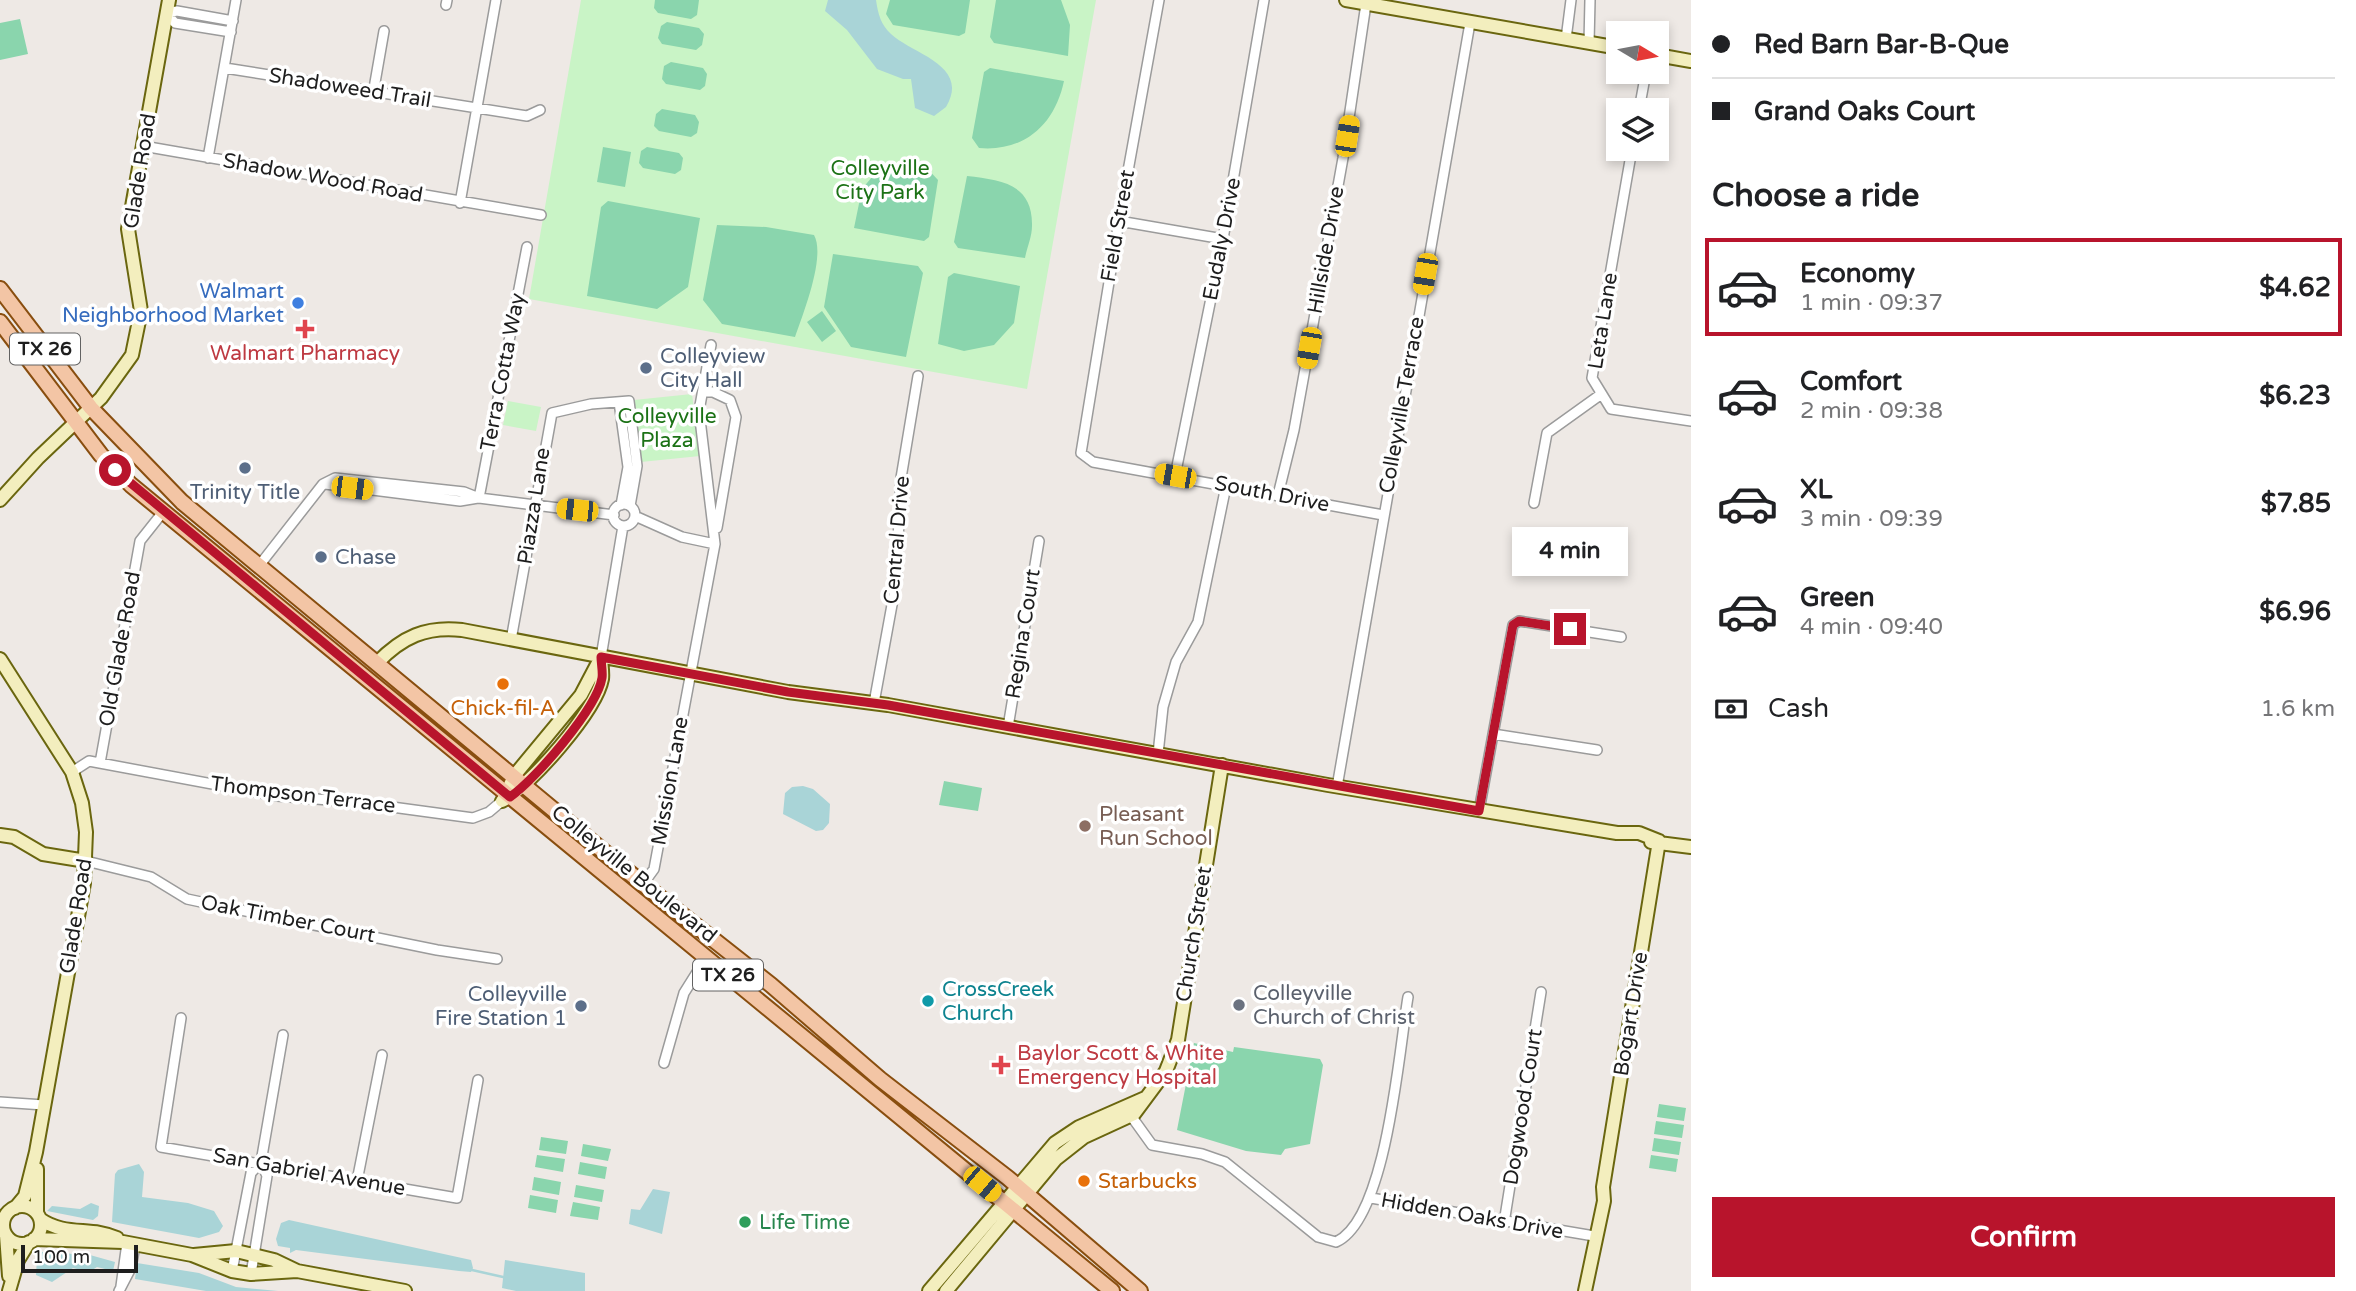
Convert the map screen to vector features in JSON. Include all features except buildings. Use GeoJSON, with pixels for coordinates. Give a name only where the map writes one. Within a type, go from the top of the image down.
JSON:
{"type":"FeatureCollection","features":[{"type":"Feature","properties":{"kind":"main road","name":"Colleyville Boulevard"},"geometry":{"type":"LineString","coordinates":[[0,289],[91,408],[182,502],[880,1079],[1022,1190],[1140,1291]]}},
{"type":"Feature","properties":{"kind":"main road","name":"Colleyville Boulevard"},"geometry":{"type":"LineString","coordinates":[[0,323],[108,463],[163,512],[506,797],[1112,1291]]}},
{"type":"Feature","properties":{"kind":"main road"},"geometry":{"type":"LineString","coordinates":[[631,897],[643,884]]}},
{"type":"Feature","properties":{"kind":"main road"},"geometry":{"type":"LineString","coordinates":[[706,958],[722,946]]}},
{"type":"Feature","properties":{"kind":"street"},"geometry":{"type":"LineString","coordinates":[[208,158],[236,0]]}},
{"type":"Feature","properties":{"kind":"street"},"geometry":{"type":"LineString","coordinates":[[460,203],[496,0]]}},
{"type":"Feature","properties":{"kind":"street","name":"Field Street"},"geometry":{"type":"LineString","coordinates":[[1081,453],[1159,0]]}},
{"type":"Feature","properties":{"kind":"street","name":"Eudaly Drive"},"geometry":{"type":"LineString","coordinates":[[1175,476],[1223,239],[1264,0]]}},
{"type":"Feature","properties":{"kind":"street"},"geometry":{"type":"LineString","coordinates":[[1346,0],[1366,4],[1405,5],[1470,23],[1606,46]]}},
{"type":"Feature","properties":{"kind":"street"},"geometry":{"type":"LineString","coordinates":[[1566,39],[1571,0]]}},
{"type":"Feature","properties":{"kind":"street"},"geometry":{"type":"LineString","coordinates":[[1589,43],[1590,0]]}},
{"type":"Feature","properties":{"kind":"street","name":"Hillside Drive"},"geometry":{"type":"LineString","coordinates":[[1278,495],[1294,430],[1343,158],[1366,4]]}},
{"type":"Feature","properties":{"kind":"street"},"geometry":{"type":"LineString","coordinates":[[167,7],[233,21]]}},
{"type":"Feature","properties":{"kind":"street"},"geometry":{"type":"LineString","coordinates":[[167,7],[175,23],[231,32]]}},
{"type":"Feature","properties":{"kind":"street","name":"Glade Road"},"geometry":{"type":"LineString","coordinates":[[0,500],[33,463],[91,408],[128,364],[137,342],[141,311],[128,229],[167,7]]}},
{"type":"Feature","properties":{"kind":"street","name":"Colleyville Terrace"},"geometry":{"type":"LineString","coordinates":[[1337,787],[1470,23]]}},
{"type":"Feature","properties":{"kind":"street"},"geometry":{"type":"LineString","coordinates":[[373,94],[384,31]]}},
{"type":"Feature","properties":{"kind":"street"},"geometry":{"type":"LineString","coordinates":[[1670,57],[1691,61]]}},
{"type":"Feature","properties":{"kind":"street","name":"Shadoweed Trail"},"geometry":{"type":"LineString","coordinates":[[225,68],[373,94],[527,116],[540,110]]}},
{"type":"Feature","properties":{"kind":"street","name":"Shadow Wood Road"},"geometry":{"type":"LineString","coordinates":[[143,146],[541,215]]}},
{"type":"Feature","properties":{"kind":"street","name":"Leta Lane"},"geometry":{"type":"LineString","coordinates":[[1630,161],[1592,378],[1611,409],[1691,421]]}},
{"type":"Feature","properties":{"kind":"street"},"geometry":{"type":"LineString","coordinates":[[1119,221],[1223,239]]}},
{"type":"Feature","properties":{"kind":"street","name":"Terra Cotta Way"},"geometry":{"type":"LineString","coordinates":[[480,498],[527,247]]}},
{"type":"Feature","properties":{"kind":"street"},"geometry":{"type":"LineString","coordinates":[[258,567],[323,484],[335,478],[464,492],[480,498],[614,515],[626,505],[635,516],[682,537],[715,544],[699,411],[711,345]]}},
{"type":"Feature","properties":{"kind":"street","name":"Central Drive"},"geometry":{"type":"LineString","coordinates":[[874,703],[896,583],[901,478],[918,376]]}},
{"type":"Feature","properties":{"kind":"street","name":"Mission Lane"},"geometry":{"type":"LineString","coordinates":[[643,884],[654,869],[736,417],[730,400],[713,392],[703,391]]}},
{"type":"Feature","properties":{"kind":"street"},"geometry":{"type":"LineString","coordinates":[[1534,503],[1547,433],[1600,395]]}},
{"type":"Feature","properties":{"kind":"street","name":"Piazza Lane"},"geometry":{"type":"LineString","coordinates":[[511,640],[548,419],[556,410],[624,401],[628,467],[626,505]]}},
{"type":"Feature","properties":{"kind":"street","name":"South Drive"},"geometry":{"type":"LineString","coordinates":[[1081,453],[1093,462],[1383,515]]}},
{"type":"Feature","properties":{"kind":"street"},"geometry":{"type":"LineString","coordinates":[[1158,754],[1163,707],[1177,662],[1198,622],[1226,486]]}},
{"type":"Feature","properties":{"kind":"street","name":"Old Glade Road"},"geometry":{"type":"LineString","coordinates":[[100,763],[140,541],[163,512]]}},
{"type":"Feature","properties":{"kind":"street"},"geometry":{"type":"LineString","coordinates":[[614,515],[616,522],[623,526],[630,524],[635,516]]}},
{"type":"Feature","properties":{"kind":"street"},"geometry":{"type":"LineString","coordinates":[[506,797],[526,786],[580,720],[597,692],[602,678],[601,657],[623,526]]}},
{"type":"Feature","properties":{"kind":"street","name":"Regina Court"},"geometry":{"type":"LineString","coordinates":[[1008,727],[1039,541]]}},
{"type":"Feature","properties":{"kind":"street"},"geometry":{"type":"LineString","coordinates":[[1479,811],[1510,632],[1516,622],[1621,637]]}},
{"type":"Feature","properties":{"kind":"street"},"geometry":{"type":"LineString","coordinates":[[377,663],[403,639],[428,630],[462,630],[788,692],[874,703],[1337,787],[1617,833],[1637,840],[1691,847]]}},
{"type":"Feature","properties":{"kind":"street"},"geometry":{"type":"LineString","coordinates":[[506,797],[514,776],[581,695],[601,657]]}},
{"type":"Feature","properties":{"kind":"street","name":"Glade Road"},"geometry":{"type":"LineString","coordinates":[[0,659],[72,772],[82,803],[86,832],[86,861],[36,1152],[25,1196],[4,1220],[10,1287]]}},
{"type":"Feature","properties":{"kind":"street"},"geometry":{"type":"LineString","coordinates":[[1493,734],[1597,750]]}},
{"type":"Feature","properties":{"kind":"street"},"geometry":{"type":"LineString","coordinates":[[72,772],[89,761],[100,763]]}},
{"type":"Feature","properties":{"kind":"street","name":"Thompson Terrace"},"geometry":{"type":"LineString","coordinates":[[100,763],[277,796],[355,802],[473,818],[489,812],[506,797]]}},
{"type":"Feature","properties":{"kind":"street","name":"Church Street"},"geometry":{"type":"LineString","coordinates":[[946,1291],[1022,1190],[1049,1149],[1129,1112],[1148,1096],[1166,1071],[1178,1040],[1222,765]]}},
{"type":"Feature","properties":{"kind":"street"},"geometry":{"type":"LineString","coordinates":[[0,835],[14,837],[43,854],[86,861]]}},
{"type":"Feature","properties":{"kind":"street","name":"Bogart Drive"},"geometry":{"type":"LineString","coordinates":[[1585,1291],[1594,1236],[1592,1227],[1597,1200],[1603,1187],[1659,842]]}},
{"type":"Feature","properties":{"kind":"street","name":"Oak Timber Court"},"geometry":{"type":"LineString","coordinates":[[86,861],[150,877],[187,899],[437,950],[497,959]]}},
{"type":"Feature","properties":{"kind":"street"},"geometry":{"type":"LineString","coordinates":[[664,1063],[684,993],[706,958]]}},
{"type":"Feature","properties":{"kind":"street","name":"Dogwood Court"},"geometry":{"type":"LineString","coordinates":[[1504,1223],[1541,992]]}},
{"type":"Feature","properties":{"kind":"street"},"geometry":{"type":"LineString","coordinates":[[1371,1198],[1380,1167],[1408,997]]}},
{"type":"Feature","properties":{"kind":"street","name":"San Gabriel Avenue"},"geometry":{"type":"LineString","coordinates":[[181,1018],[161,1147],[261,1162],[457,1198],[478,1080]]}},
{"type":"Feature","properties":{"kind":"street"},"geometry":{"type":"LineString","coordinates":[[232,1271],[251,1173],[261,1162],[283,1035]]}},
{"type":"Feature","properties":{"kind":"street"},"geometry":{"type":"LineString","coordinates":[[357,1181],[382,1055]]}},
{"type":"Feature","properties":{"kind":"street"},"geometry":{"type":"LineString","coordinates":[[0,1102],[44,1105]]}},
{"type":"Feature","properties":{"kind":"street","name":"Hidden Oaks Drive"},"geometry":{"type":"LineString","coordinates":[[1129,1112],[1152,1145],[1202,1154],[1225,1163],[1325,1241],[1336,1242],[1348,1234],[1371,1198],[1504,1223],[1594,1236]]}},
{"type":"Feature","properties":{"kind":"street","name":"Glade Road"},"geometry":{"type":"LineString","coordinates":[[10,1287],[18,1260],[40,1233],[36,1152]]}},
{"type":"Feature","properties":{"kind":"street"},"geometry":{"type":"LineString","coordinates":[[251,1274],[267,1176],[261,1162]]}},
{"type":"Feature","properties":{"kind":"street"},"geometry":{"type":"LineString","coordinates":[[15,1208],[24,1206],[61,1231],[101,1233],[128,1243]]}},
{"type":"Feature","properties":{"kind":"street","name":"Church Street"},"geometry":{"type":"LineString","coordinates":[[929,1291],[1009,1206]]}},
{"type":"Feature","properties":{"kind":"street"},"geometry":{"type":"LineString","coordinates":[[6,1235],[14,1242],[128,1243],[192,1255],[232,1271],[251,1274],[297,1271]]}},
{"type":"Feature","properties":{"kind":"street"},"geometry":{"type":"LineString","coordinates":[[120,1288],[120,1274],[128,1243]]}},
{"type":"Feature","properties":{"kind":"street"},"geometry":{"type":"LineString","coordinates":[[192,1255],[236,1251],[253,1254],[297,1271],[405,1291]]}},
{"type":"Feature","properties":{"kind":"green space","name":"Colleyville City Park"},"geometry":{"type":"Polygon","coordinates":[[[581,0],[1096,0],[1027,389],[529,299],[581,0]]]}},
{"type":"Feature","properties":{"kind":"green space"},"geometry":{"type":"Polygon","coordinates":[[[655,0],[699,0],[697,15],[691,19],[658,13],[654,8],[655,0]]]}},
{"type":"Feature","properties":{"kind":"green space"},"geometry":{"type":"Polygon","coordinates":[[[890,0],[970,0],[965,33],[959,36],[893,25],[886,14],[890,0]]]}},
{"type":"Feature","properties":{"kind":"green space"},"geometry":{"type":"Polygon","coordinates":[[[996,0],[1061,0],[1070,25],[1068,56],[994,43],[990,37],[996,0]]]}},
{"type":"Feature","properties":{"kind":"green space"},"geometry":{"type":"Polygon","coordinates":[[[20,19],[28,54],[0,60],[0,23],[20,19]]]}},
{"type":"Feature","properties":{"kind":"green space"},"geometry":{"type":"Polygon","coordinates":[[[667,22],[699,28],[704,34],[702,45],[696,50],[662,44],[658,38],[661,26],[667,22]]]}},
{"type":"Feature","properties":{"kind":"green space"},"geometry":{"type":"Polygon","coordinates":[[[671,62],[703,68],[707,74],[705,86],[700,90],[666,84],[662,79],[664,66],[671,62]]]}},
{"type":"Feature","properties":{"kind":"green space"},"geometry":{"type":"Polygon","coordinates":[[[990,68],[1064,81],[1053,110],[1035,132],[1010,145],[979,148],[972,138],[984,72],[990,68]]]}},
{"type":"Feature","properties":{"kind":"green space"},"geometry":{"type":"Polygon","coordinates":[[[662,109],[695,115],[699,122],[697,133],[691,137],[659,131],[654,126],[656,114],[662,109]]]}},
{"type":"Feature","properties":{"kind":"green space"},"geometry":{"type":"Polygon","coordinates":[[[603,147],[631,152],[625,187],[597,182],[603,147]]]}},
{"type":"Feature","properties":{"kind":"green space"},"geometry":{"type":"Polygon","coordinates":[[[647,147],[679,153],[683,158],[681,170],[675,174],[643,168],[639,163],[641,151],[647,147]]]}},
{"type":"Feature","properties":{"kind":"green space"},"geometry":{"type":"Polygon","coordinates":[[[894,163],[925,166],[938,180],[929,237],[924,241],[854,228],[862,189],[877,171],[894,163]]]}},
{"type":"Feature","properties":{"kind":"green space"},"geometry":{"type":"Polygon","coordinates":[[[967,176],[1002,182],[1021,192],[1031,212],[1032,226],[1025,258],[958,248],[954,242],[967,176]]]}},
{"type":"Feature","properties":{"kind":"green space"},"geometry":{"type":"Polygon","coordinates":[[[608,201],[700,218],[688,287],[657,309],[587,296],[601,207],[608,201]]]}},
{"type":"Feature","properties":{"kind":"green space"},"geometry":{"type":"Polygon","coordinates":[[[717,225],[766,227],[814,235],[817,244],[815,270],[795,337],[722,324],[703,300],[717,225]]]}},
{"type":"Feature","properties":{"kind":"green space"},"geometry":{"type":"Polygon","coordinates":[[[833,254],[918,266],[923,273],[906,357],[851,347],[824,307],[833,254]]]}},
{"type":"Feature","properties":{"kind":"green space"},"geometry":{"type":"Polygon","coordinates":[[[954,273],[1020,286],[1014,323],[994,345],[964,351],[938,344],[948,277],[954,273]]]}},
{"type":"Feature","properties":{"kind":"green space"},"geometry":{"type":"Polygon","coordinates":[[[822,311],[836,331],[822,342],[807,322],[822,311]]]}},
{"type":"Feature","properties":{"kind":"green space","name":"Colleyville Plaza"},"geometry":{"type":"Polygon","coordinates":[[[692,394],[700,456],[641,462],[634,400],[692,394]]]}},
{"type":"Feature","properties":{"kind":"green space"},"geometry":{"type":"Polygon","coordinates":[[[508,401],[541,407],[536,431],[503,425],[508,401]]]}},
{"type":"Feature","properties":{"kind":"green space"},"geometry":{"type":"Polygon","coordinates":[[[944,781],[982,788],[978,811],[939,805],[944,781]]]}},
{"type":"Feature","properties":{"kind":"green space"},"geometry":{"type":"Polygon","coordinates":[[[1194,1043],[1233,1052],[1234,1047],[1320,1059],[1323,1065],[1310,1144],[1285,1149],[1281,1155],[1246,1151],[1177,1130],[1194,1043]]]}},
{"type":"Feature","properties":{"kind":"green space"},"geometry":{"type":"Polygon","coordinates":[[[1659,1104],[1686,1108],[1684,1121],[1657,1117],[1659,1104]]]}},
{"type":"Feature","properties":{"kind":"green space"},"geometry":{"type":"Polygon","coordinates":[[[1656,1121],[1684,1125],[1682,1138],[1654,1134],[1656,1121]]]}},
{"type":"Feature","properties":{"kind":"green space"},"geometry":{"type":"Polygon","coordinates":[[[541,1137],[568,1141],[566,1154],[539,1150],[541,1137]]]}},
{"type":"Feature","properties":{"kind":"green space"},"geometry":{"type":"Polygon","coordinates":[[[1654,1138],[1681,1142],[1679,1155],[1652,1151],[1654,1138]]]}},
{"type":"Feature","properties":{"kind":"green space"},"geometry":{"type":"Polygon","coordinates":[[[583,1144],[611,1149],[608,1161],[581,1156],[583,1144]]]}},
{"type":"Feature","properties":{"kind":"green space"},"geometry":{"type":"Polygon","coordinates":[[[537,1155],[565,1159],[563,1172],[535,1167],[537,1155]]]}},
{"type":"Feature","properties":{"kind":"green space"},"geometry":{"type":"Polygon","coordinates":[[[1651,1155],[1678,1159],[1676,1172],[1649,1168],[1651,1155]]]}},
{"type":"Feature","properties":{"kind":"green space"},"geometry":{"type":"Polygon","coordinates":[[[580,1162],[607,1167],[605,1179],[578,1174],[580,1162]]]}},
{"type":"Feature","properties":{"kind":"green space"},"geometry":{"type":"Polygon","coordinates":[[[534,1177],[561,1182],[559,1195],[532,1190],[534,1177]]]}},
{"type":"Feature","properties":{"kind":"green space"},"geometry":{"type":"Polygon","coordinates":[[[576,1185],[604,1190],[602,1202],[574,1197],[576,1185]]]}},
{"type":"Feature","properties":{"kind":"green space"},"geometry":{"type":"Polygon","coordinates":[[[530,1195],[558,1200],[556,1213],[528,1208],[530,1195]]]}},
{"type":"Feature","properties":{"kind":"green space"},"geometry":{"type":"Polygon","coordinates":[[[573,1202],[600,1207],[598,1220],[570,1216],[573,1202]]]}},
{"type":"Feature","properties":{"kind":"water"},"geometry":{"type":"Polygon","coordinates":[[[828,0],[876,0],[880,19],[888,31],[936,62],[945,71],[951,81],[952,93],[946,107],[934,116],[915,108],[911,79],[903,79],[877,69],[847,30],[825,11],[828,0]]]}},
{"type":"Feature","properties":{"kind":"water"},"geometry":{"type":"Polygon","coordinates":[[[792,787],[813,789],[830,804],[829,823],[823,830],[816,831],[783,814],[785,793],[792,787]]]}},
{"type":"Feature","properties":{"kind":"water"},"geometry":{"type":"Polygon","coordinates":[[[139,1164],[144,1172],[142,1197],[188,1203],[214,1211],[223,1226],[219,1232],[199,1238],[112,1222],[115,1174],[118,1170],[139,1164]]]}},
{"type":"Feature","properties":{"kind":"water"},"geometry":{"type":"Polygon","coordinates":[[[653,1189],[670,1192],[662,1234],[629,1224],[631,1209],[640,1210],[653,1189]]]}},
{"type":"Feature","properties":{"kind":"water"},"geometry":{"type":"Polygon","coordinates":[[[91,1203],[99,1206],[98,1216],[93,1220],[47,1211],[52,1206],[80,1209],[91,1203]]]}},
{"type":"Feature","properties":{"kind":"water"},"geometry":{"type":"Polygon","coordinates":[[[289,1220],[471,1260],[473,1268],[471,1272],[296,1250],[290,1253],[290,1248],[278,1246],[276,1239],[281,1223],[289,1220]]]}},
{"type":"Feature","properties":{"kind":"water"},"geometry":{"type":"Polygon","coordinates":[[[42,1252],[90,1255],[115,1262],[113,1271],[97,1267],[89,1272],[73,1268],[52,1282],[36,1275],[37,1258],[42,1252]]]}},
{"type":"Feature","properties":{"kind":"water"},"geometry":{"type":"Polygon","coordinates":[[[505,1260],[585,1273],[585,1291],[516,1291],[502,1288],[505,1260]]]}},
{"type":"Feature","properties":{"kind":"water"},"geometry":{"type":"Polygon","coordinates":[[[137,1263],[199,1273],[236,1287],[278,1291],[206,1291],[135,1279],[137,1263]]]}},
{"type":"Feature","properties":{"kind":"waterway"},"geometry":{"type":"LineString","coordinates":[[472,1270],[503,1277]]}},
{"type":"Feature","properties":{"kind":"place","name":"Walmart Neighborhood Market"},"geometry":{"type":"Point","coordinates":[298,303]}},
{"type":"Feature","properties":{"kind":"place","name":"Walmart Pharmacy"},"geometry":{"type":"Point","coordinates":[305,329]}},
{"type":"Feature","properties":{"kind":"place","name":"Colleyview City Hall"},"geometry":{"type":"Point","coordinates":[646,368]}},
{"type":"Feature","properties":{"kind":"place","name":"Trinity Title"},"geometry":{"type":"Point","coordinates":[245,468]}},
{"type":"Feature","properties":{"kind":"place","name":"Chase"},"geometry":{"type":"Point","coordinates":[321,557]}},
{"type":"Feature","properties":{"kind":"place","name":"Chick-fil-A"},"geometry":{"type":"Point","coordinates":[503,684]}},
{"type":"Feature","properties":{"kind":"place","name":"Pleasant Run School"},"geometry":{"type":"Point","coordinates":[1085,826]}},
{"type":"Feature","properties":{"kind":"place","name":"CrossCreek Church"},"geometry":{"type":"Point","coordinates":[928,1001]}},
{"type":"Feature","properties":{"kind":"place","name":"Colleyville Church of Christ"},"geometry":{"type":"Point","coordinates":[1239,1005]}},
{"type":"Feature","properties":{"kind":"place","name":"Colleyville Fire Station 1"},"geometry":{"type":"Point","coordinates":[581,1006]}},
{"type":"Feature","properties":{"kind":"place","name":"Baylor Scott & White Emergency Hospital"},"geometry":{"type":"Point","coordinates":[1001,1065]}},
{"type":"Feature","properties":{"kind":"place","name":"Starbucks"},"geometry":{"type":"Point","coordinates":[1084,1181]}},
{"type":"Feature","properties":{"kind":"place","name":"Life Time"},"geometry":{"type":"Point","coordinates":[745,1222]}},
{"type":"Feature","properties":{"kind":"route"},"geometry":{"type":"LineString","coordinates":[[115,470],[178,525],[510,797],[526,786],[580,720],[602,678],[601,657],[788,692],[888,705],[1479,811],[1513,625],[1519,621],[1570,629]]}}]}
